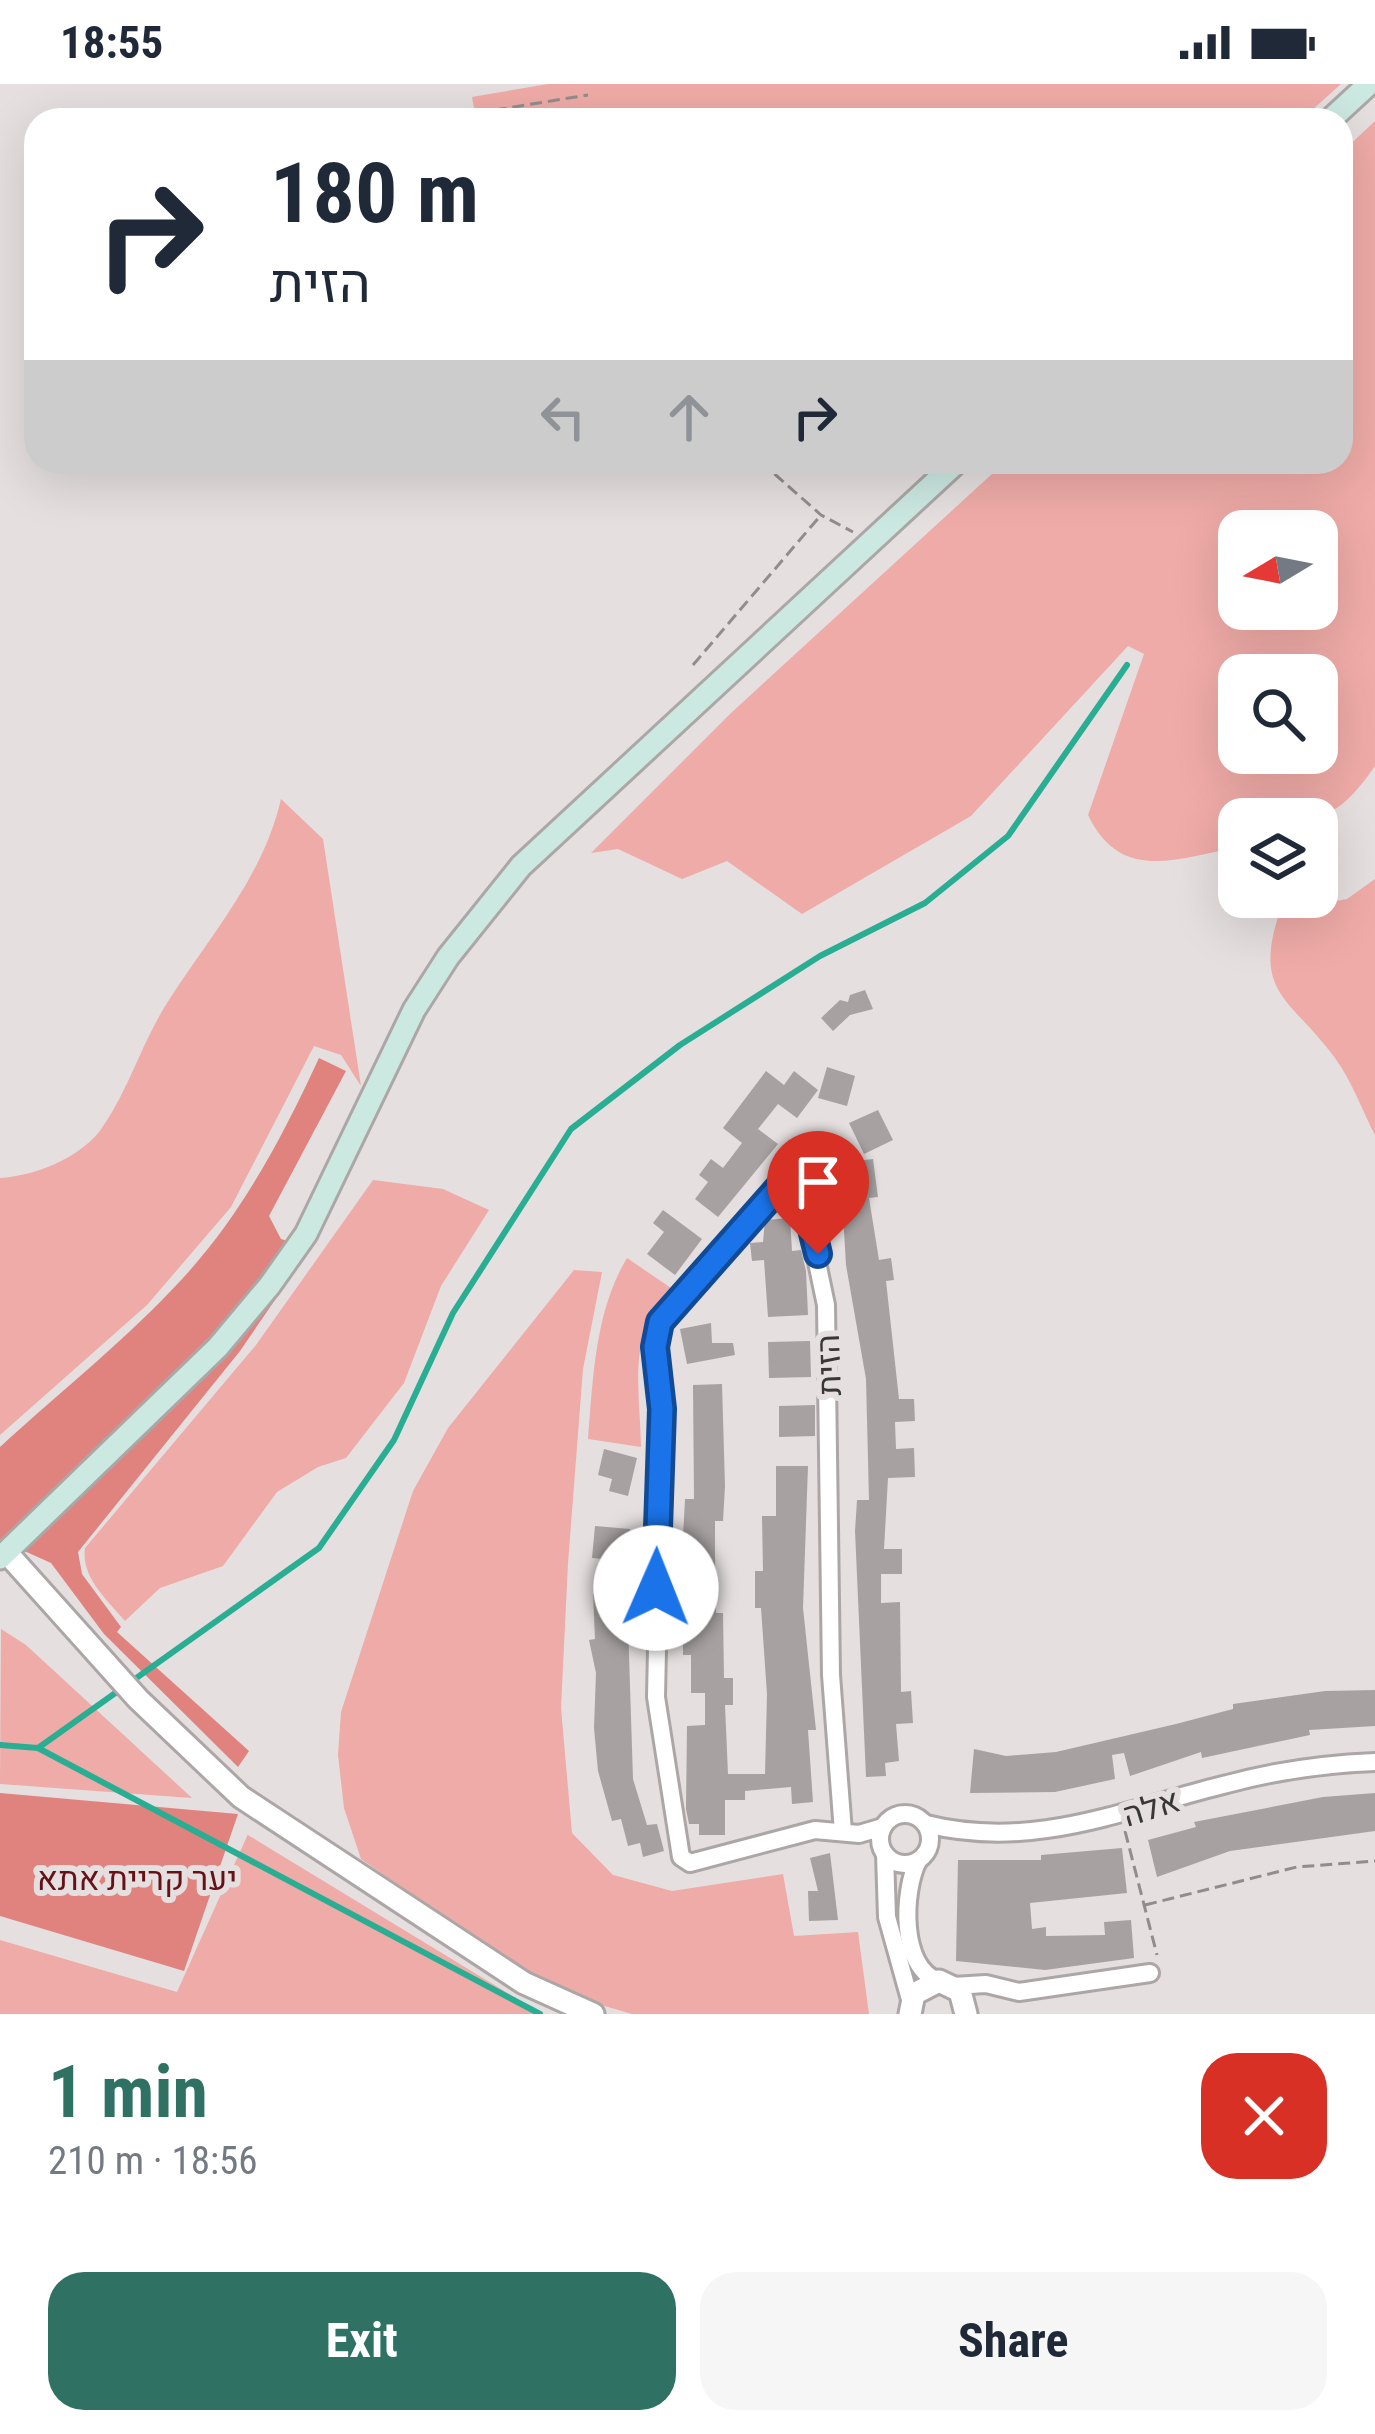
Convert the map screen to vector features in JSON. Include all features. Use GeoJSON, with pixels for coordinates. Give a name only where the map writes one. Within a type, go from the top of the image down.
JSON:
{"type":"FeatureCollection","features":[{"type":"Feature","properties":{"kind":"main road"},"geometry":{"type":"LineString","coordinates":[[1343,108],[1369,84]]}},
{"type":"Feature","properties":{"kind":"main road"},"geometry":{"type":"LineString","coordinates":[[4,1556],[218,1347],[270,1286],[306,1234],[414,1010],[448,957],[521,866],[944,474]]}},
{"type":"Feature","properties":{"kind":"street","name":"הזית"},"geometry":{"type":"LineString","coordinates":[[843,1832],[831,1675],[826,1304],[797,1167],[660,1322],[655,1347],[662,1409],[656,1696],[680,1857],[706,1862],[815,1830],[843,1832],[883,1827]]}},
{"type":"Feature","properties":{"kind":"street"},"geometry":{"type":"LineString","coordinates":[[4,1556],[138,1700],[241,1797],[524,1983],[593,2014]]}},
{"type":"Feature","properties":{"kind":"street","name":"אלה"},"geometry":{"type":"LineString","coordinates":[[926,1824],[956,1832],[999,1832],[1121,1817],[1264,1775],[1375,1762]]}},
{"type":"Feature","properties":{"kind":"street"},"geometry":{"type":"LineString","coordinates":[[909,2011],[886,1918],[883,1827],[904,1813],[926,1824],[930,1840],[905,1892],[919,1960],[928,1977],[946,1983],[964,1999],[966,2014]]}},
{"type":"Feature","properties":{"kind":"street"},"geometry":{"type":"LineString","coordinates":[[885,1854],[897,1863],[918,1861]]}},
{"type":"Feature","properties":{"kind":"street"},"geometry":{"type":"LineString","coordinates":[[909,2011],[921,1987],[946,1983],[986,1984],[1019,1992],[1150,1973]]}},
{"type":"Feature","properties":{"kind":"path"},"geometry":{"type":"LineString","coordinates":[[512,108],[589,95]]}},
{"type":"Feature","properties":{"kind":"path"},"geometry":{"type":"LineString","coordinates":[[775,474],[821,515],[871,541]]}},
{"type":"Feature","properties":{"kind":"path"},"geometry":{"type":"LineString","coordinates":[[693,665],[821,515]]}},
{"type":"Feature","properties":{"kind":"path"},"geometry":{"type":"LineString","coordinates":[[1121,1817],[1157,1952],[1150,1973]]}},
{"type":"Feature","properties":{"kind":"path"},"geometry":{"type":"LineString","coordinates":[[1145,1905],[1298,1867],[1375,1861]]}},
{"type":"Feature","properties":{"kind":"shaded area"},"geometry":{"type":"Polygon","coordinates":[[[548,84],[1341,84],[1314,108],[474,108],[472,97],[548,84]]]}},
{"type":"Feature","properties":{"kind":"shaded area"},"geometry":{"type":"Polygon","coordinates":[[[1375,121],[1375,766],[1345,802],[1338,806],[1338,798],[1218,798],[1218,851],[1153,861],[1117,851],[1101,837],[1088,815],[1144,654],[1128,646],[971,816],[802,914],[727,861],[682,879],[618,849],[591,853],[731,713],[992,474],[1353,474],[1353,142],[1375,121]]]}},
{"type":"Feature","properties":{"kind":"shaded area"},"geometry":{"type":"Polygon","coordinates":[[[281,799],[323,839],[361,1086],[341,1055],[314,1046],[231,1207],[147,1305],[0,1435],[0,1178],[54,1164],[99,1132],[159,1016],[249,879],[281,799]]]}},
{"type":"Feature","properties":{"kind":"shaded area"},"geometry":{"type":"Polygon","coordinates":[[[1375,879],[1375,1135],[1341,1067],[1280,993],[1270,960],[1278,918],[1338,918],[1338,901],[1375,879]]]}},
{"type":"Feature","properties":{"kind":"shaded area"},"geometry":{"type":"Polygon","coordinates":[[[373,1180],[443,1189],[489,1210],[441,1286],[404,1383],[346,1458],[318,1467],[277,1492],[223,1566],[160,1588],[125,1621],[91,1578],[85,1548],[256,1345],[373,1180]]]}},
{"type":"Feature","properties":{"kind":"shaded area"},"geometry":{"type":"Polygon","coordinates":[[[627,1258],[671,1288],[647,1324],[641,1343],[641,1447],[588,1439],[602,1322],[627,1258]]]}},
{"type":"Feature","properties":{"kind":"shaded area"},"geometry":{"type":"Polygon","coordinates":[[[574,1270],[602,1272],[583,1369],[568,1563],[561,1708],[572,1833],[613,1875],[672,1891],[783,1874],[794,1936],[858,1932],[869,2014],[632,2014],[577,1998],[503,1958],[361,1859],[344,1808],[338,1755],[341,1712],[413,1491],[448,1428],[574,1270]]]}},
{"type":"Feature","properties":{"kind":"shaded area"},"geometry":{"type":"Polygon","coordinates":[[[1,1629],[26,1645],[192,1798],[0,1784],[1,1629]]]}},
{"type":"Feature","properties":{"kind":"shaded area"},"geometry":{"type":"Polygon","coordinates":[[[248,1834],[542,2014],[0,2014],[0,1940],[177,1992],[248,1834]]]}},
{"type":"Feature","properties":{"kind":"green space","name":"יער קריית אתא"},"geometry":{"type":"Polygon","coordinates":[[[319,1058],[346,1071],[269,1216],[281,1239],[297,1244],[301,1262],[240,1351],[78,1552],[82,1574],[121,1627],[117,1632],[249,1751],[238,1767],[104,1634],[51,1563],[0,1540],[0,1447],[139,1322],[204,1253],[260,1173],[319,1058]]]}},
{"type":"Feature","properties":{"kind":"green space","name":"יער קריית אתא"},"geometry":{"type":"Polygon","coordinates":[[[0,1793],[238,1814],[184,1971],[0,1916],[0,1793]]]}},
{"type":"Feature","properties":{"kind":"building"},"geometry":{"type":"Polygon","coordinates":[[[865,990],[873,1009],[850,1015],[833,1031],[821,1018],[840,1000],[848,1002],[850,995],[865,990]]]}},
{"type":"Feature","properties":{"kind":"building"},"geometry":{"type":"Polygon","coordinates":[[[827,1067],[855,1076],[847,1106],[818,1098],[827,1067]]]}},
{"type":"Feature","properties":{"kind":"building"},"geometry":{"type":"Polygon","coordinates":[[[766,1071],[784,1085],[794,1071],[818,1090],[797,1118],[778,1104],[758,1129],[778,1144],[718,1217],[695,1199],[708,1182],[699,1175],[711,1159],[723,1168],[742,1143],[723,1128],[766,1071]]]}},
{"type":"Feature","properties":{"kind":"building"},"geometry":{"type":"Polygon","coordinates":[[[878,1110],[893,1140],[864,1154],[849,1123],[878,1110]]]}},
{"type":"Feature","properties":{"kind":"building"},"geometry":{"type":"Polygon","coordinates":[[[873,1159],[878,1197],[869,1198],[879,1260],[891,1258],[894,1280],[886,1281],[899,1399],[914,1399],[915,1421],[895,1422],[896,1449],[914,1448],[915,1477],[888,1478],[884,1549],[902,1549],[902,1574],[881,1574],[881,1603],[900,1602],[901,1692],[911,1691],[913,1723],[896,1724],[899,1761],[885,1763],[886,1776],[866,1777],[855,1531],[857,1500],[869,1500],[866,1379],[846,1265],[840,1163],[873,1159]]]}},
{"type":"Feature","properties":{"kind":"building"},"geometry":{"type":"Polygon","coordinates":[[[663,1210],[702,1239],[675,1275],[647,1254],[664,1232],[653,1223],[663,1210]]]}},
{"type":"Feature","properties":{"kind":"building"},"geometry":{"type":"Polygon","coordinates":[[[790,1218],[792,1251],[801,1250],[806,1271],[808,1315],[768,1317],[764,1260],[752,1261],[750,1243],[763,1242],[765,1220],[790,1218]]]}},
{"type":"Feature","properties":{"kind":"building"},"geometry":{"type":"Polygon","coordinates":[[[711,1323],[712,1343],[733,1343],[735,1355],[687,1364],[680,1329],[711,1323]]]}},
{"type":"Feature","properties":{"kind":"building"},"geometry":{"type":"Polygon","coordinates":[[[810,1341],[811,1377],[769,1378],[768,1342],[810,1341]]]}},
{"type":"Feature","properties":{"kind":"building"},"geometry":{"type":"Polygon","coordinates":[[[722,1384],[725,1486],[723,1521],[715,1521],[715,1557],[716,1613],[723,1613],[724,1678],[733,1678],[733,1705],[725,1705],[728,1774],[765,1774],[767,1694],[761,1608],[755,1608],[755,1571],[763,1571],[762,1516],[776,1516],[776,1466],[808,1466],[803,1608],[816,1730],[808,1730],[813,1802],[792,1804],[791,1787],[745,1791],[745,1800],[725,1800],[725,1835],[699,1835],[699,1824],[689,1824],[686,1809],[687,1726],[705,1725],[705,1693],[691,1693],[691,1655],[683,1655],[682,1556],[685,1499],[694,1499],[693,1385],[722,1384]]]}},
{"type":"Feature","properties":{"kind":"building"},"geometry":{"type":"Polygon","coordinates":[[[815,1405],[815,1436],[779,1437],[779,1406],[815,1405]]]}},
{"type":"Feature","properties":{"kind":"building"},"geometry":{"type":"Polygon","coordinates":[[[604,1449],[637,1458],[628,1496],[609,1491],[612,1479],[598,1475],[604,1449]]]}},
{"type":"Feature","properties":{"kind":"building"},"geometry":{"type":"Polygon","coordinates":[[[595,1526],[630,1529],[627,1561],[592,1558],[595,1526]]]}},
{"type":"Feature","properties":{"kind":"building"},"geometry":{"type":"Polygon","coordinates":[[[627,1592],[633,1779],[647,1825],[657,1824],[664,1851],[643,1857],[640,1843],[628,1846],[621,1819],[612,1821],[598,1771],[594,1728],[596,1673],[589,1640],[595,1639],[593,1594],[627,1592]]]}},
{"type":"Feature","properties":{"kind":"building"},"geometry":{"type":"Polygon","coordinates":[[[1375,1690],[1375,1726],[1309,1730],[1310,1735],[1202,1758],[1201,1752],[1130,1776],[1124,1753],[1112,1755],[1115,1779],[1055,1792],[970,1793],[974,1749],[1006,1756],[1056,1752],[1233,1709],[1233,1704],[1325,1691],[1375,1690]]]}},
{"type":"Feature","properties":{"kind":"building"},"geometry":{"type":"Polygon","coordinates":[[[1375,1793],[1375,1831],[1230,1851],[1157,1877],[1148,1840],[1196,1827],[1194,1822],[1323,1797],[1375,1793]]]}},
{"type":"Feature","properties":{"kind":"building"},"geometry":{"type":"Polygon","coordinates":[[[1122,1848],[1127,1893],[1030,1903],[1032,1929],[1046,1927],[1046,1936],[1105,1935],[1104,1922],[1131,1920],[1134,1958],[1045,1970],[956,1961],[958,1860],[1041,1860],[1041,1855],[1122,1848]]]}},
{"type":"Feature","properties":{"kind":"building"},"geometry":{"type":"Polygon","coordinates":[[[830,1853],[838,1920],[809,1921],[808,1891],[818,1891],[810,1858],[830,1853]]]}},
{"type":"Feature","properties":{"kind":"waterway"},"geometry":{"type":"LineString","coordinates":[[38,1748],[319,1548],[394,1440],[453,1313],[571,1129],[680,1045],[820,956],[925,903],[1008,836],[1127,665]]}},
{"type":"Feature","properties":{"kind":"waterway"},"geometry":{"type":"LineString","coordinates":[[0,1745],[38,1748],[540,2014]]}},
{"type":"Feature","properties":{"kind":"route"},"geometry":{"type":"LineString","coordinates":[[656,1588],[662,1409],[655,1347],[660,1322],[797,1167],[818,1254]]}}]}
